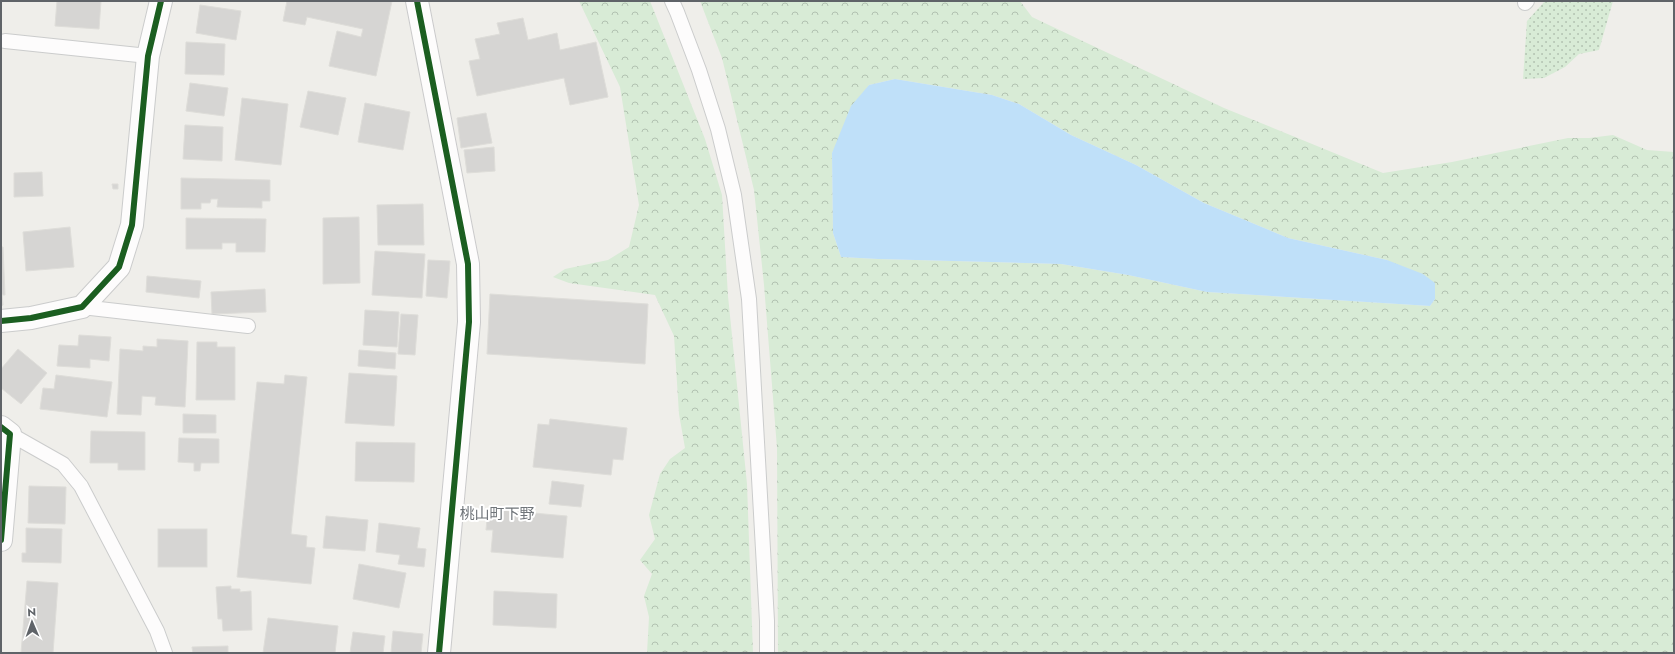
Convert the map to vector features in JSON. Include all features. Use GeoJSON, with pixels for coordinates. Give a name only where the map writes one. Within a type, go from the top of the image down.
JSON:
{"type":"FeatureCollection","features":[{"type":"Feature","properties":{"kind":"street"},"geometry":{"type":"LineString","coordinates":[[1,321],[31,318],[82,307],[120,267],[132,225],[148,56],[161,1]]}},
{"type":"Feature","properties":{"kind":"street"},"geometry":{"type":"LineString","coordinates":[[417,1],[468,264],[469,322],[439,653]]}},
{"type":"Feature","properties":{"kind":"street"},"geometry":{"type":"LineString","coordinates":[[1,540],[5,430]]}},
{"type":"Feature","properties":{"kind":"lane"},"geometry":{"type":"LineString","coordinates":[[672,1],[678,12],[699,70],[718,129],[734,195],[749,300],[767,621],[767,653]]}},
{"type":"Feature","properties":{"kind":"lane"},"geometry":{"type":"LineString","coordinates":[[5,40],[148,56]]}},
{"type":"Feature","properties":{"kind":"lane"},"geometry":{"type":"LineString","coordinates":[[82,307],[248,326]]}},
{"type":"Feature","properties":{"kind":"lane"},"geometry":{"type":"LineString","coordinates":[[5,430],[63,464],[81,486],[157,631],[165,653]]}},
{"type":"Feature","properties":{"kind":"green space"},"geometry":{"type":"Polygon","coordinates":[[[579,1],[650,1],[705,139],[722,195],[728,296],[747,484],[753,653],[647,653],[649,617],[644,596],[652,574],[640,560],[655,539],[649,515],[660,474],[670,459],[685,448],[679,414],[674,336],[655,295],[569,283],[553,277],[565,269],[608,260],[629,247],[639,205],[620,87],[579,1]]]}},
{"type":"Feature","properties":{"kind":"green space"},"geometry":{"type":"Polygon","coordinates":[[[700,1],[1020,1],[1032,17],[1224,108],[1383,173],[1452,162],[1568,138],[1589,138],[1613,135],[1647,150],[1674,152],[1674,653],[778,653],[777,448],[764,285],[754,190],[722,58],[700,1]],[[895,79],[869,85],[832,153],[833,233],[841,257],[1061,264],[1128,275],[1207,292],[1430,306],[1435,299],[1387,260],[1288,238],[1204,203],[1136,165],[1071,135],[1019,104],[992,95],[895,79]]]}},
{"type":"Feature","properties":{"kind":"green space"},"geometry":{"type":"Polygon","coordinates":[[[1545,1],[1613,1],[1599,50],[1579,54],[1565,67],[1544,78],[1523,79],[1527,21],[1545,1]]]}},
{"type":"Feature","properties":{"kind":"water"},"geometry":{"type":"Polygon","coordinates":[[[895,79],[992,95],[1019,104],[1071,135],[1136,165],[1204,203],[1288,238],[1387,260],[1423,274],[1435,283],[1435,299],[1430,306],[1207,292],[1128,275],[1061,264],[841,257],[833,233],[832,153],[851,106],[869,85],[895,79]]]}},
{"type":"Feature","properties":{"kind":"building"},"geometry":{"type":"Polygon","coordinates":[[[57,1],[101,1],[99,29],[55,26],[57,1]]]}},
{"type":"Feature","properties":{"kind":"building"},"geometry":{"type":"Polygon","coordinates":[[[287,1],[392,1],[376,76],[329,66],[337,31],[361,37],[363,29],[307,17],[305,25],[283,21],[287,1]]]}},
{"type":"Feature","properties":{"kind":"building"},"geometry":{"type":"Polygon","coordinates":[[[200,5],[241,11],[236,40],[196,33],[200,5]]]}},
{"type":"Feature","properties":{"kind":"building"},"geometry":{"type":"Polygon","coordinates":[[[523,18],[528,40],[557,33],[560,50],[596,42],[608,97],[570,105],[564,78],[477,96],[469,61],[480,59],[475,39],[500,34],[497,23],[523,18]]]}},
{"type":"Feature","properties":{"kind":"building"},"geometry":{"type":"Polygon","coordinates":[[[186,42],[225,44],[224,75],[185,74],[186,42]]]}},
{"type":"Feature","properties":{"kind":"building"},"geometry":{"type":"Polygon","coordinates":[[[190,83],[228,88],[224,116],[186,111],[190,83]]]}},
{"type":"Feature","properties":{"kind":"building"},"geometry":{"type":"Polygon","coordinates":[[[308,91],[346,98],[338,135],[300,127],[308,91]]]}},
{"type":"Feature","properties":{"kind":"building"},"geometry":{"type":"Polygon","coordinates":[[[242,98],[288,104],[281,165],[235,160],[242,98]]]}},
{"type":"Feature","properties":{"kind":"building"},"geometry":{"type":"Polygon","coordinates":[[[365,103],[410,112],[403,150],[358,142],[365,103]]]}},
{"type":"Feature","properties":{"kind":"building"},"geometry":{"type":"Polygon","coordinates":[[[486,113],[492,143],[461,148],[457,118],[486,113]]]}},
{"type":"Feature","properties":{"kind":"building"},"geometry":{"type":"Polygon","coordinates":[[[185,125],[223,127],[222,161],[183,159],[185,125]]]}},
{"type":"Feature","properties":{"kind":"building"},"geometry":{"type":"Polygon","coordinates":[[[494,147],[495,171],[467,173],[464,150],[494,147]]]}},
{"type":"Feature","properties":{"kind":"building"},"geometry":{"type":"Polygon","coordinates":[[[42,172],[43,196],[14,197],[14,173],[42,172]]]}},
{"type":"Feature","properties":{"kind":"building"},"geometry":{"type":"Polygon","coordinates":[[[181,178],[270,180],[270,201],[262,201],[262,208],[217,207],[218,199],[211,199],[210,203],[201,203],[201,209],[181,209],[181,178]]]}},
{"type":"Feature","properties":{"kind":"building"},"geometry":{"type":"Polygon","coordinates":[[[112,184],[118,184],[118,189],[113,189],[112,184]]]}},
{"type":"Feature","properties":{"kind":"building"},"geometry":{"type":"Polygon","coordinates":[[[423,204],[424,245],[378,245],[377,205],[423,204]]]}},
{"type":"Feature","properties":{"kind":"building"},"geometry":{"type":"Polygon","coordinates":[[[359,217],[360,283],[323,284],[323,218],[359,217]]]}},
{"type":"Feature","properties":{"kind":"building"},"geometry":{"type":"Polygon","coordinates":[[[186,218],[266,219],[265,252],[236,252],[236,243],[222,243],[222,249],[186,249],[186,218]]]}},
{"type":"Feature","properties":{"kind":"building"},"geometry":{"type":"Polygon","coordinates":[[[70,227],[74,267],[26,271],[23,232],[70,227]]]}},
{"type":"Feature","properties":{"kind":"building"},"geometry":{"type":"Polygon","coordinates":[[[1,247],[3,247],[5,295],[2,295],[3,305],[1,306],[1,247]]]}},
{"type":"Feature","properties":{"kind":"building"},"geometry":{"type":"Polygon","coordinates":[[[375,251],[425,254],[422,298],[372,295],[375,251]]]}},
{"type":"Feature","properties":{"kind":"building"},"geometry":{"type":"Polygon","coordinates":[[[428,260],[450,261],[447,298],[426,296],[428,260]]]}},
{"type":"Feature","properties":{"kind":"building"},"geometry":{"type":"Polygon","coordinates":[[[147,276],[201,281],[199,298],[146,292],[147,276]]]}},
{"type":"Feature","properties":{"kind":"building"},"geometry":{"type":"Polygon","coordinates":[[[265,289],[266,312],[212,314],[211,292],[265,289]]]}},
{"type":"Feature","properties":{"kind":"building"},"geometry":{"type":"Polygon","coordinates":[[[490,294],[648,304],[645,364],[487,354],[490,294]]]}},
{"type":"Feature","properties":{"kind":"building"},"geometry":{"type":"Polygon","coordinates":[[[365,310],[399,312],[397,347],[363,345],[365,310]]]}},
{"type":"Feature","properties":{"kind":"building"},"geometry":{"type":"Polygon","coordinates":[[[401,314],[418,315],[415,355],[398,354],[401,314]]]}},
{"type":"Feature","properties":{"kind":"building"},"geometry":{"type":"Polygon","coordinates":[[[79,335],[111,337],[109,361],[90,359],[90,368],[57,366],[59,345],[78,346],[79,335]]]}},
{"type":"Feature","properties":{"kind":"building"},"geometry":{"type":"Polygon","coordinates":[[[157,339],[188,341],[185,407],[155,405],[156,397],[142,396],[141,415],[117,414],[120,349],[143,351],[143,346],[157,347],[157,339]]]}},
{"type":"Feature","properties":{"kind":"building"},"geometry":{"type":"Polygon","coordinates":[[[197,342],[217,342],[217,347],[235,347],[235,400],[196,400],[197,342]]]}},
{"type":"Feature","properties":{"kind":"building"},"geometry":{"type":"Polygon","coordinates":[[[18,349],[47,373],[21,404],[1,388],[1,369],[18,349]]]}},
{"type":"Feature","properties":{"kind":"building"},"geometry":{"type":"Polygon","coordinates":[[[359,350],[396,353],[395,369],[358,366],[359,350]]]}},
{"type":"Feature","properties":{"kind":"building"},"geometry":{"type":"Polygon","coordinates":[[[349,373],[397,376],[394,426],[345,423],[349,373]]]}},
{"type":"Feature","properties":{"kind":"building"},"geometry":{"type":"Polygon","coordinates":[[[56,375],[112,382],[107,417],[40,409],[43,388],[54,389],[56,375]]]}},
{"type":"Feature","properties":{"kind":"building"},"geometry":{"type":"Polygon","coordinates":[[[285,375],[307,377],[291,534],[307,536],[306,547],[315,548],[311,584],[237,577],[257,382],[284,384],[285,375]]]}},
{"type":"Feature","properties":{"kind":"building"},"geometry":{"type":"Polygon","coordinates":[[[183,414],[216,415],[216,433],[183,433],[183,414]]]}},
{"type":"Feature","properties":{"kind":"building"},"geometry":{"type":"Polygon","coordinates":[[[550,419],[627,428],[623,460],[613,459],[611,475],[533,467],[538,424],[549,425],[550,419]]]}},
{"type":"Feature","properties":{"kind":"building"},"geometry":{"type":"Polygon","coordinates":[[[91,431],[145,432],[145,470],[118,470],[118,463],[90,463],[91,431]]]}},
{"type":"Feature","properties":{"kind":"building"},"geometry":{"type":"Polygon","coordinates":[[[179,438],[219,439],[219,463],[201,463],[200,471],[194,471],[194,463],[178,462],[179,438]]]}},
{"type":"Feature","properties":{"kind":"building"},"geometry":{"type":"Polygon","coordinates":[[[356,442],[415,443],[414,482],[355,481],[356,442]]]}},
{"type":"Feature","properties":{"kind":"building"},"geometry":{"type":"Polygon","coordinates":[[[552,481],[584,485],[581,507],[549,504],[552,481]]]}},
{"type":"Feature","properties":{"kind":"building"},"geometry":{"type":"Polygon","coordinates":[[[29,486],[66,487],[65,524],[28,523],[29,486]]]}},
{"type":"Feature","properties":{"kind":"building"},"geometry":{"type":"Polygon","coordinates":[[[488,509],[567,516],[563,558],[491,552],[493,530],[486,530],[488,509]]]}},
{"type":"Feature","properties":{"kind":"building"},"geometry":{"type":"Polygon","coordinates":[[[326,516],[368,520],[365,551],[323,548],[326,516]]]}},
{"type":"Feature","properties":{"kind":"building"},"geometry":{"type":"Polygon","coordinates":[[[379,523],[420,528],[417,548],[426,549],[424,567],[398,564],[400,555],[376,552],[379,523]]]}},
{"type":"Feature","properties":{"kind":"building"},"geometry":{"type":"Polygon","coordinates":[[[26,528],[62,529],[61,563],[22,562],[22,553],[26,553],[26,528]]]}},
{"type":"Feature","properties":{"kind":"building"},"geometry":{"type":"Polygon","coordinates":[[[158,529],[207,529],[207,567],[158,567],[158,529]]]}},
{"type":"Feature","properties":{"kind":"building"},"geometry":{"type":"Polygon","coordinates":[[[359,564],[406,573],[399,608],[353,599],[359,564]]]}},
{"type":"Feature","properties":{"kind":"building"},"geometry":{"type":"Polygon","coordinates":[[[27,581],[58,583],[53,653],[21,653],[27,581]]]}},
{"type":"Feature","properties":{"kind":"building"},"geometry":{"type":"Polygon","coordinates":[[[231,586],[231,589],[240,589],[240,592],[251,591],[252,630],[223,631],[222,619],[218,619],[216,587],[231,586]]]}},
{"type":"Feature","properties":{"kind":"building"},"geometry":{"type":"Polygon","coordinates":[[[494,591],[557,594],[556,628],[493,625],[494,591]]]}},
{"type":"Feature","properties":{"kind":"building"},"geometry":{"type":"Polygon","coordinates":[[[268,618],[338,626],[335,653],[263,653],[268,618]]]}},
{"type":"Feature","properties":{"kind":"building"},"geometry":{"type":"Polygon","coordinates":[[[393,631],[423,634],[421,653],[391,653],[393,631]]]}},
{"type":"Feature","properties":{"kind":"building"},"geometry":{"type":"Polygon","coordinates":[[[353,632],[385,636],[383,653],[350,653],[353,632]]]}},
{"type":"Feature","properties":{"kind":"building"},"geometry":{"type":"Polygon","coordinates":[[[228,646],[228,653],[193,653],[192,647],[228,646]]]}},
{"type":"Feature","properties":{"kind":"cycle path"},"geometry":{"type":"LineString","coordinates":[[1,321],[31,318],[82,307],[119,267],[132,225],[148,56],[161,1]]}},
{"type":"Feature","properties":{"kind":"cycle path"},"geometry":{"type":"LineString","coordinates":[[417,1],[468,264],[469,322],[439,653]]}},
{"type":"Feature","properties":{"kind":"cycle path"},"geometry":{"type":"LineString","coordinates":[[1,427],[10,434],[1,540]]}},
{"type":"Feature","properties":{"kind":"district","name":"桃山町下野"},"geometry":{"type":"Point","coordinates":[497,514]}}]}
